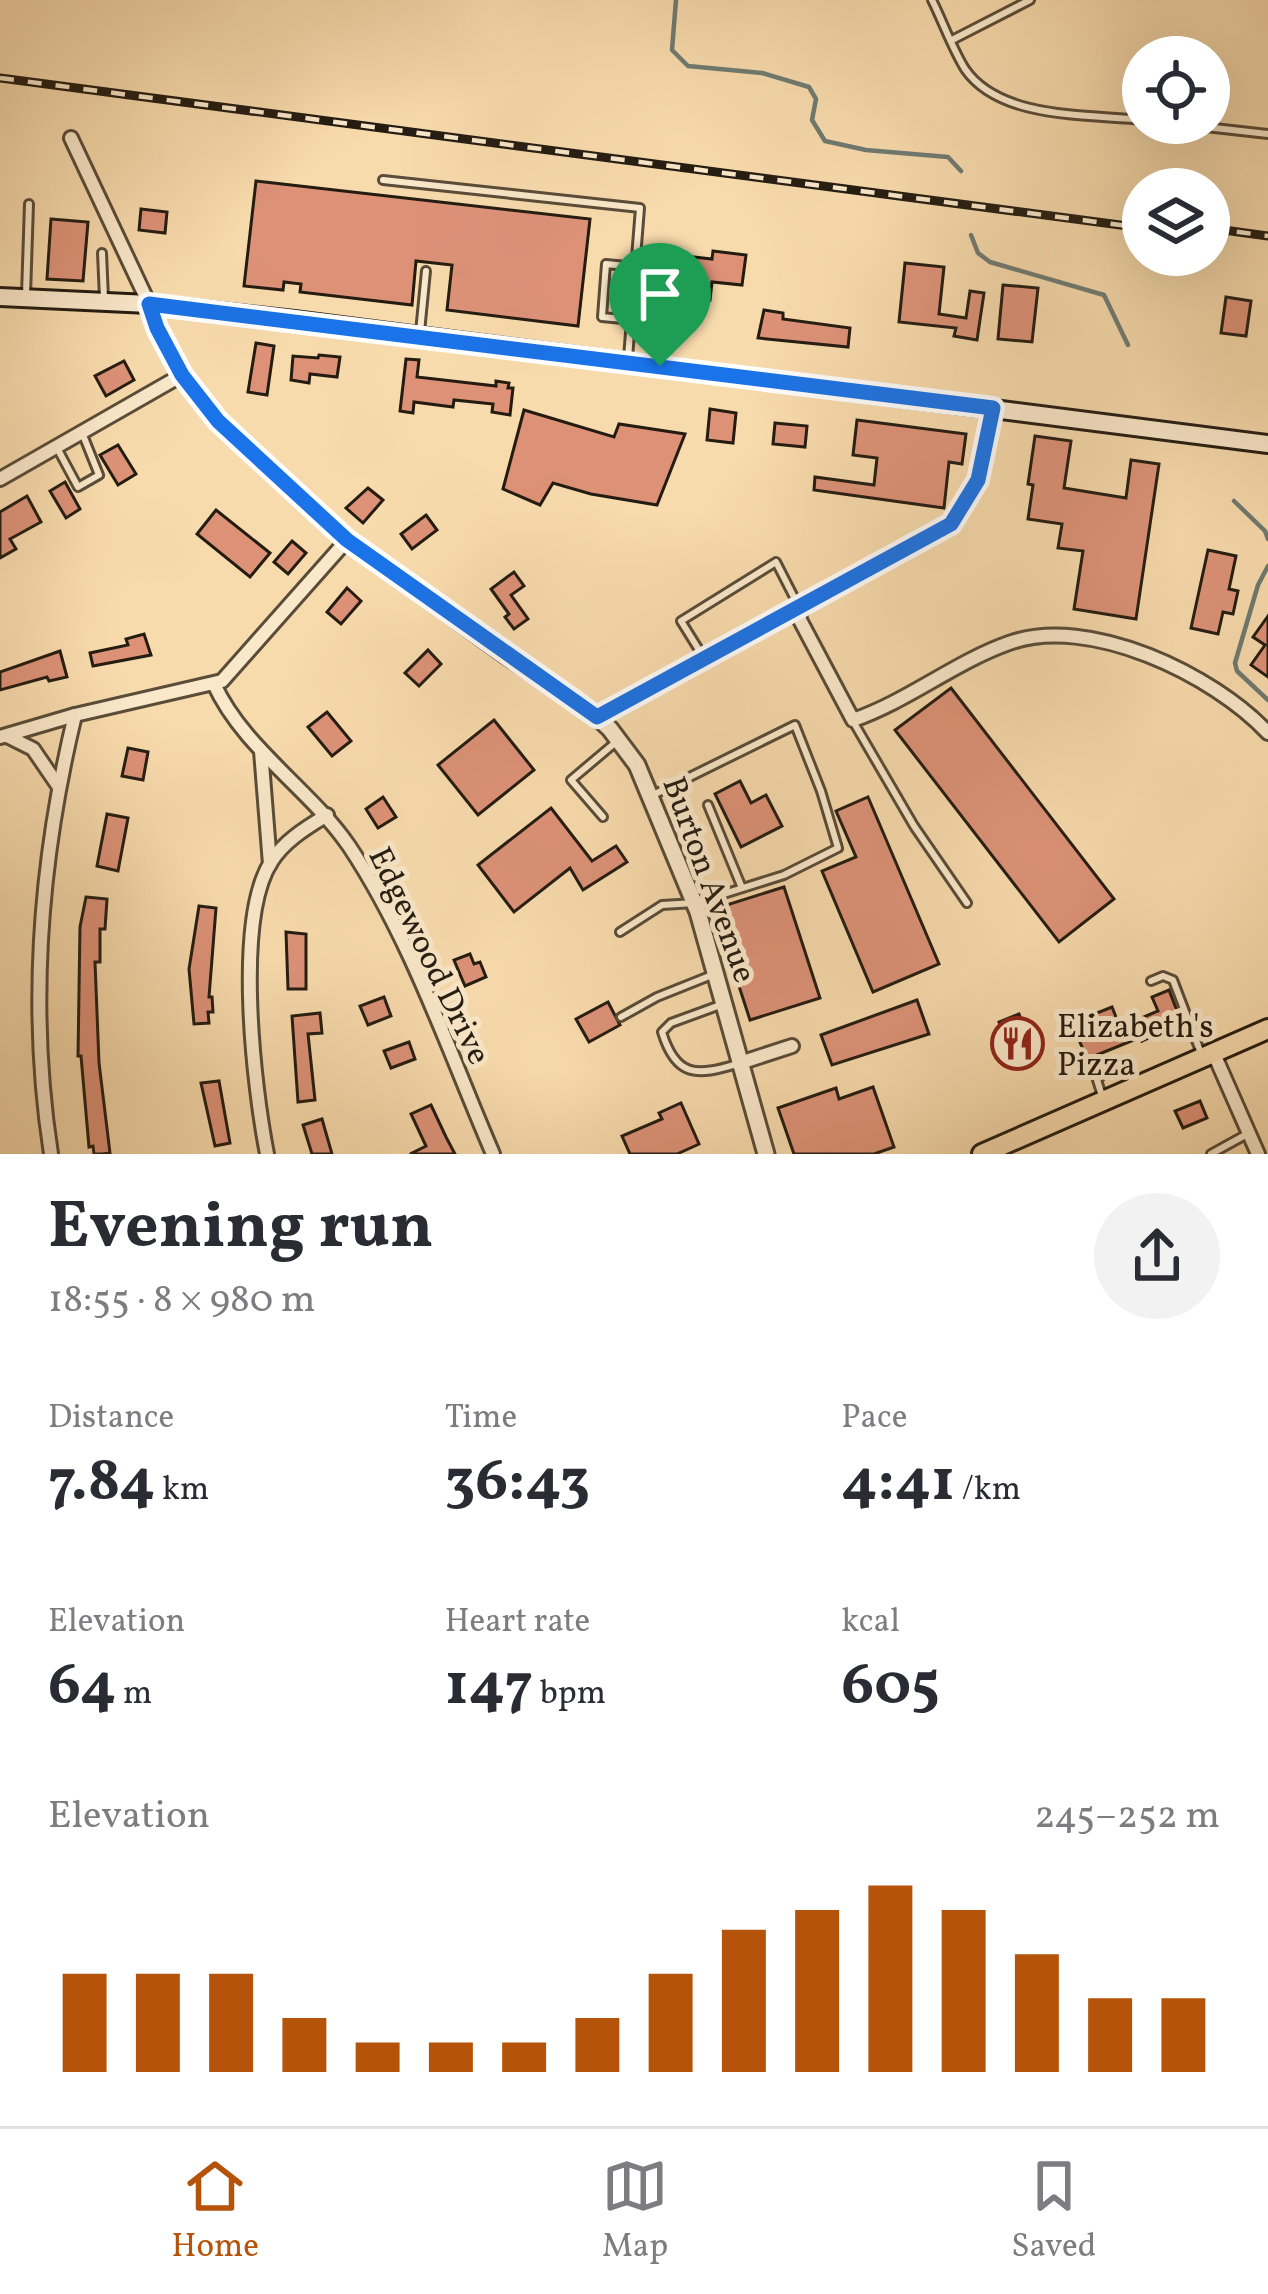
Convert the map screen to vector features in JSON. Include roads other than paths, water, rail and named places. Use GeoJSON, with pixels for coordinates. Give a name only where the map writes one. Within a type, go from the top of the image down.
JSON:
{"type":"FeatureCollection","features":[{"type":"Feature","properties":{"kind":"main road"},"geometry":{"type":"LineString","coordinates":[[0,297],[149,304],[420,335],[1268,445]]}},
{"type":"Feature","properties":{"kind":"main road"},"geometry":{"type":"LineString","coordinates":[[982,1154],[1268,1029]]}},
{"type":"Feature","properties":{"kind":"street","name":"Burton Avenue"},"geometry":{"type":"LineString","coordinates":[[71,138],[157,328],[182,375],[218,421],[347,540],[597,717],[618,740],[652,795],[695,904],[761,1152]]}},
{"type":"Feature","properties":{"kind":"street"},"geometry":{"type":"LineString","coordinates":[[0,479],[182,375]]}},
{"type":"Feature","properties":{"kind":"street"},"geometry":{"type":"LineString","coordinates":[[597,717],[951,524],[978,480],[993,408]]}},
{"type":"Feature","properties":{"kind":"street"},"geometry":{"type":"LineString","coordinates":[[3,736],[222,681],[347,540]]}},
{"type":"Feature","properties":{"kind":"street"},"geometry":{"type":"LineString","coordinates":[[799,607],[800,620],[853,720],[1011,642],[1064,635],[1118,646],[1216,688],[1268,733]]}},
{"type":"Feature","properties":{"kind":"street","name":"Edgewood Drive"},"geometry":{"type":"LineString","coordinates":[[214,685],[261,749],[327,815],[352,852],[397,934],[493,1154]]}},
{"type":"Feature","properties":{"kind":"street"},"geometry":{"type":"LineString","coordinates":[[51,1154],[39,1055],[38,983],[46,870],[75,715]]}},
{"type":"Feature","properties":{"kind":"street"},"geometry":{"type":"LineString","coordinates":[[3,736],[32,749],[60,788]]}},
{"type":"Feature","properties":{"kind":"street"},"geometry":{"type":"LineString","coordinates":[[261,749],[270,864],[254,923],[252,979],[255,1082],[267,1154]]}},
{"type":"Feature","properties":{"kind":"street"},"geometry":{"type":"LineString","coordinates":[[270,864],[298,834],[327,815]]}},
{"type":"Feature","properties":{"kind":"street"},"geometry":{"type":"LineString","coordinates":[[740,1063],[792,1046]]}},
{"type":"Feature","properties":{"kind":"street"},"geometry":{"type":"LineString","coordinates":[[1208,1056],[1258,1154]]}},
{"type":"Feature","properties":{"kind":"lane"},"geometry":{"type":"LineString","coordinates":[[932,0],[966,70],[980,85],[1029,107],[1122,118]]}},
{"type":"Feature","properties":{"kind":"lane"},"geometry":{"type":"LineString","coordinates":[[952,40],[1030,0]]}},
{"type":"Feature","properties":{"kind":"lane"},"geometry":{"type":"LineString","coordinates":[[1230,130],[1268,134]]}},
{"type":"Feature","properties":{"kind":"lane"},"geometry":{"type":"LineString","coordinates":[[383,179],[640,208],[628,362]]}},
{"type":"Feature","properties":{"kind":"lane"},"geometry":{"type":"LineString","coordinates":[[26,298],[29,204]]}},
{"type":"Feature","properties":{"kind":"lane"},"geometry":{"type":"LineString","coordinates":[[102,253],[105,302]]}},
{"type":"Feature","properties":{"kind":"lane"},"geometry":{"type":"LineString","coordinates":[[633,320],[602,317],[606,264],[636,266]]}},
{"type":"Feature","properties":{"kind":"lane"},"geometry":{"type":"LineString","coordinates":[[420,335],[426,271]]}},
{"type":"Feature","properties":{"kind":"lane"},"geometry":{"type":"LineString","coordinates":[[56,446],[78,487],[99,475],[81,432]]}},
{"type":"Feature","properties":{"kind":"lane"},"geometry":{"type":"LineString","coordinates":[[704,658],[681,621],[776,562],[799,607]]}},
{"type":"Feature","properties":{"kind":"lane"},"geometry":{"type":"LineString","coordinates":[[853,720],[914,826],[967,903]]}},
{"type":"Feature","properties":{"kind":"lane"},"geometry":{"type":"LineString","coordinates":[[620,932],[662,905],[695,904],[784,875],[838,848],[795,725],[652,795]]}},
{"type":"Feature","properties":{"kind":"lane"},"geometry":{"type":"LineString","coordinates":[[603,817],[571,780],[618,740]]}},
{"type":"Feature","properties":{"kind":"lane"},"geometry":{"type":"LineString","coordinates":[[708,805],[742,888]]}},
{"type":"Feature","properties":{"kind":"lane"},"geometry":{"type":"LineString","coordinates":[[621,1017],[716,974]]}},
{"type":"Feature","properties":{"kind":"lane"},"geometry":{"type":"LineString","coordinates":[[1151,981],[1162,976],[1173,980],[1208,1056]]}},
{"type":"Feature","properties":{"kind":"lane"},"geometry":{"type":"LineString","coordinates":[[724,1004],[671,1023],[662,1032],[668,1052],[685,1069],[705,1074],[740,1063]]}},
{"type":"Feature","properties":{"kind":"lane"},"geometry":{"type":"LineString","coordinates":[[1210,1154],[1249,1133]]}},
{"type":"Feature","properties":{"kind":"waterway"},"geometry":{"type":"LineString","coordinates":[[676,0],[672,50],[688,66],[762,73],[809,87],[816,99],[812,120],[825,141],[866,150],[948,157],[961,171]]}},
{"type":"Feature","properties":{"kind":"waterway"},"geometry":{"type":"LineString","coordinates":[[971,235],[978,253],[990,262],[1104,295],[1128,345]]}},
{"type":"Feature","properties":{"kind":"waterway"},"geometry":{"type":"LineString","coordinates":[[1234,501],[1268,539]]}},
{"type":"Feature","properties":{"kind":"waterway"},"geometry":{"type":"LineString","coordinates":[[1268,566],[1235,663],[1237,671],[1268,700]]}},
{"type":"Feature","properties":{"kind":"railway"},"geometry":{"type":"LineString","coordinates":[[0,78],[1122,225]]}},
{"type":"Feature","properties":{"kind":"railway"},"geometry":{"type":"LineString","coordinates":[[1230,231],[1268,236]]}},
{"type":"Feature","properties":{"kind":"place","name":"Elizabeth's Pizza"},"geometry":{"type":"Point","coordinates":[1018,1044]}}]}
